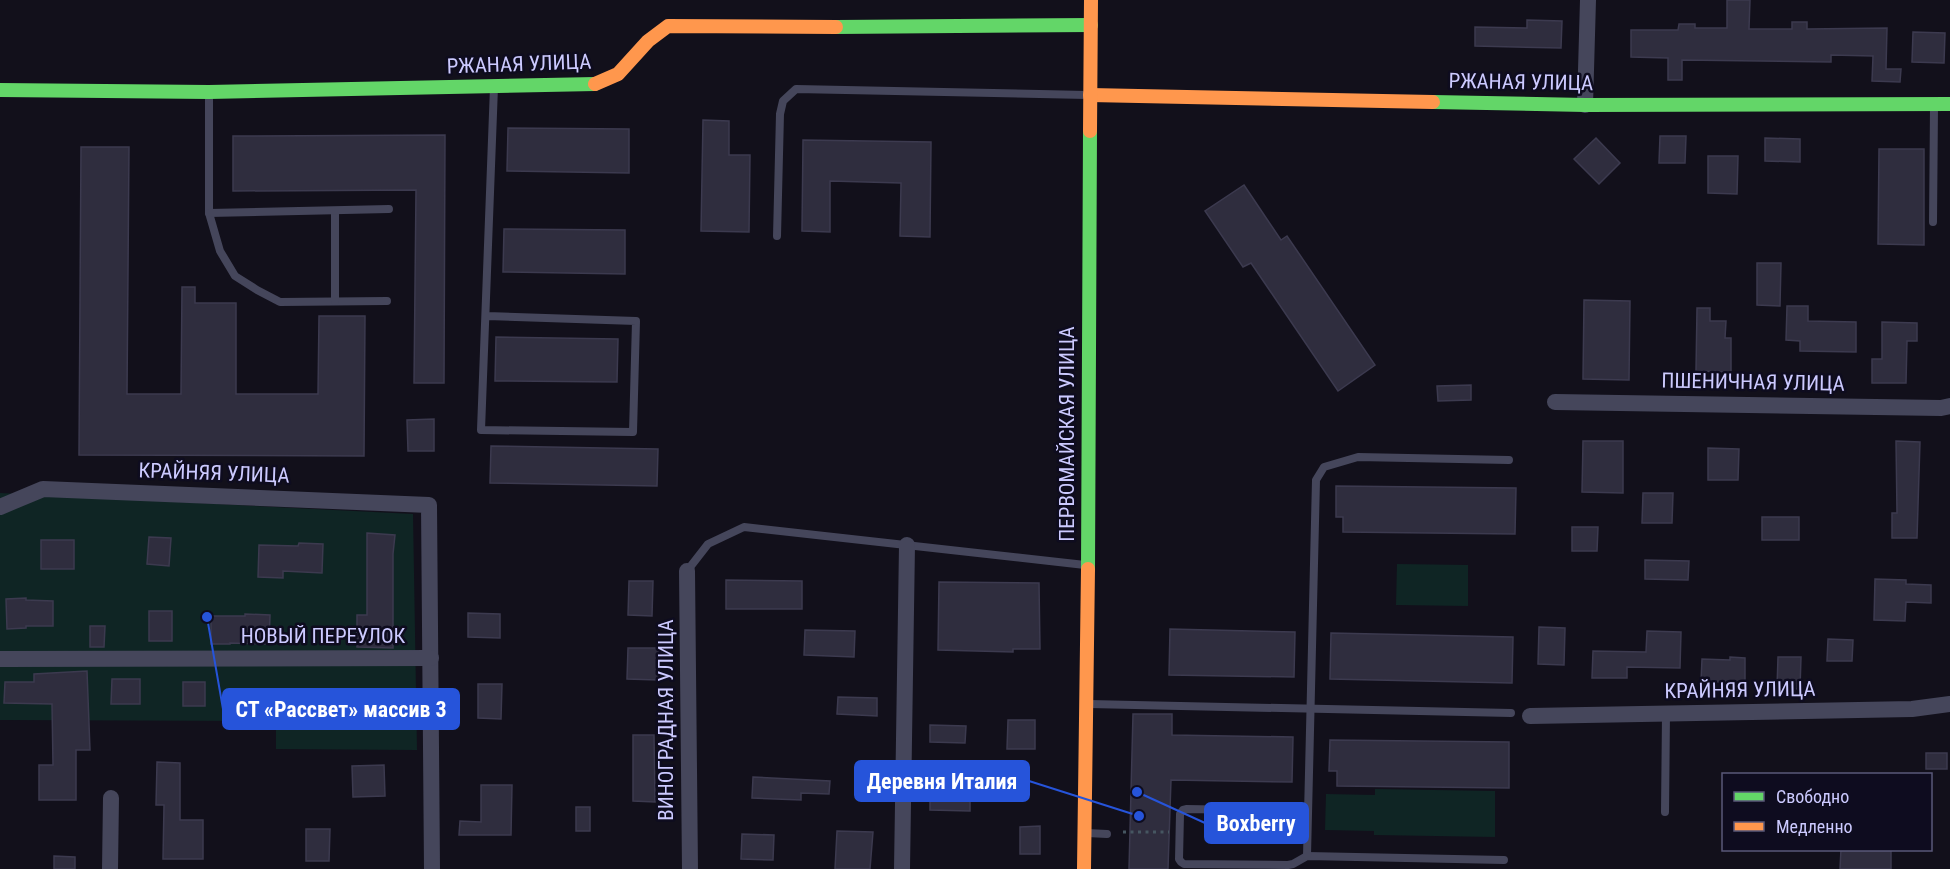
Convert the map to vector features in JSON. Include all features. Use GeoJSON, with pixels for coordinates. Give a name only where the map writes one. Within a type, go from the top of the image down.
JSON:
{"type":"FeatureCollection","features":[{"type":"Feature","properties":{"kind":"street","name":"ПЕРВОМАЙСКАЯ УЛИЦА"},"geometry":{"type":"LineString","coordinates":[[1084,869],[1091,0]]}},
{"type":"Feature","properties":{"kind":"street"},"geometry":{"type":"LineString","coordinates":[[1585,105],[1588,0]]}},
{"type":"Feature","properties":{"kind":"street","name":"РЖАНАЯ УЛИЦА"},"geometry":{"type":"LineString","coordinates":[[0,90],[209,92],[598,84],[618,74],[648,40],[668,26],[1091,25]]}},
{"type":"Feature","properties":{"kind":"street","name":"РЖАНАЯ УЛИЦА"},"geometry":{"type":"LineString","coordinates":[[1090,95],[1585,105],[1950,104]]}},
{"type":"Feature","properties":{"kind":"street","name":"ПШЕНИЧНАЯ УЛИЦА"},"geometry":{"type":"LineString","coordinates":[[1555,402],[1950,406]]}},
{"type":"Feature","properties":{"kind":"street","name":"КРАЙНЯЯ УЛИЦА"},"geometry":{"type":"LineString","coordinates":[[0,507],[43,489],[429,504],[431,658]]}},
{"type":"Feature","properties":{"kind":"street"},"geometry":{"type":"LineString","coordinates":[[902,869],[907,545]]}},
{"type":"Feature","properties":{"kind":"street","name":"ВИНОГРАДНАЯ УЛИЦА"},"geometry":{"type":"LineString","coordinates":[[687,571],[690,869]]}},
{"type":"Feature","properties":{"kind":"street"},"geometry":{"type":"LineString","coordinates":[[431,658],[432,869]]}},
{"type":"Feature","properties":{"kind":"street","name":"НОВЫЙ ПЕРЕУЛОК"},"geometry":{"type":"LineString","coordinates":[[0,659],[431,658]]}},
{"type":"Feature","properties":{"kind":"street","name":"КРАЙНЯЯ УЛИЦА"},"geometry":{"type":"LineString","coordinates":[[1530,716],[1912,709],[1950,704]]}},
{"type":"Feature","properties":{"kind":"street"},"geometry":{"type":"LineString","coordinates":[[110,869],[111,798]]}},
{"type":"Feature","properties":{"kind":"lane"},"geometry":{"type":"LineString","coordinates":[[487,316],[636,321],[633,432],[481,430],[494,87]]}},
{"type":"Feature","properties":{"kind":"lane"},"geometry":{"type":"LineString","coordinates":[[777,236],[780,114],[783,100],[796,89],[1090,95]]}},
{"type":"Feature","properties":{"kind":"lane"},"geometry":{"type":"LineString","coordinates":[[209,92],[209,213],[220,251],[235,276],[280,302],[387,301]]}},
{"type":"Feature","properties":{"kind":"lane"},"geometry":{"type":"LineString","coordinates":[[1933,222],[1934,104]]}},
{"type":"Feature","properties":{"kind":"lane"},"geometry":{"type":"LineString","coordinates":[[209,213],[389,209]]}},
{"type":"Feature","properties":{"kind":"lane"},"geometry":{"type":"LineString","coordinates":[[334,211],[335,302]]}},
{"type":"Feature","properties":{"kind":"lane"},"geometry":{"type":"LineString","coordinates":[[1306,856],[1318,473],[1324,467],[1358,457],[1509,460]]}},
{"type":"Feature","properties":{"kind":"lane"},"geometry":{"type":"LineString","coordinates":[[687,571],[708,544],[744,527],[1088,566]]}},
{"type":"Feature","properties":{"kind":"lane"},"geometry":{"type":"LineString","coordinates":[[1086,704],[1511,714]]}},
{"type":"Feature","properties":{"kind":"lane"},"geometry":{"type":"LineString","coordinates":[[1665,812],[1666,714]]}},
{"type":"Feature","properties":{"kind":"lane"},"geometry":{"type":"LineString","coordinates":[[1308,811],[1183,810],[1180,814],[1179,859],[1184,864],[1288,865],[1306,856],[1504,860]]}},
{"type":"Feature","properties":{"kind":"lane"},"geometry":{"type":"LineString","coordinates":[[1084,833],[1107,834]]}},
{"type":"Feature","properties":{"kind":"path"},"geometry":{"type":"LineString","coordinates":[[1123,832],[1180,833]]}},
{"type":"Feature","properties":{"kind":"green space"},"geometry":{"type":"Polygon","coordinates":[[[0,493],[413,514],[417,750],[276,749],[276,721],[0,720],[0,493]]]}},
{"type":"Feature","properties":{"kind":"green space"},"geometry":{"type":"Polygon","coordinates":[[[1397,564],[1468,565],[1468,606],[1396,605],[1397,564]]]}},
{"type":"Feature","properties":{"kind":"green space"},"geometry":{"type":"Polygon","coordinates":[[[1375,789],[1495,791],[1495,837],[1374,835],[1374,831],[1325,830],[1326,794],[1375,795],[1375,789]]]}},
{"type":"Feature","properties":{"kind":"building"},"geometry":{"type":"Polygon","coordinates":[[[1727,0],[1750,0],[1749,29],[1792,29],[1792,22],[1807,22],[1807,29],[1887,28],[1886,69],[1901,69],[1900,82],[1872,81],[1873,56],[1831,55],[1831,62],[1682,60],[1682,80],[1668,80],[1668,58],[1631,57],[1631,30],[1678,30],[1679,24],[1695,24],[1695,28],[1727,28],[1727,0]]]}},
{"type":"Feature","properties":{"kind":"building"},"geometry":{"type":"Polygon","coordinates":[[[1527,20],[1562,21],[1561,48],[1475,46],[1475,27],[1527,28],[1527,20]]]}},
{"type":"Feature","properties":{"kind":"building"},"geometry":{"type":"Polygon","coordinates":[[[1913,32],[1945,33],[1944,63],[1912,62],[1913,32]]]}},
{"type":"Feature","properties":{"kind":"building"},"geometry":{"type":"Polygon","coordinates":[[[703,120],[729,121],[729,155],[750,155],[749,232],[701,231],[703,120]]]}},
{"type":"Feature","properties":{"kind":"building"},"geometry":{"type":"Polygon","coordinates":[[[508,128],[629,129],[629,173],[507,171],[508,128]]]}},
{"type":"Feature","properties":{"kind":"building"},"geometry":{"type":"Polygon","coordinates":[[[445,135],[444,383],[414,383],[416,190],[233,191],[233,136],[445,135]]]}},
{"type":"Feature","properties":{"kind":"building"},"geometry":{"type":"Polygon","coordinates":[[[1660,136],[1686,136],[1685,163],[1659,163],[1660,136]]]}},
{"type":"Feature","properties":{"kind":"building"},"geometry":{"type":"Polygon","coordinates":[[[1596,138],[1620,163],[1599,184],[1574,159],[1596,138]]]}},
{"type":"Feature","properties":{"kind":"building"},"geometry":{"type":"Polygon","coordinates":[[[1765,138],[1800,139],[1800,162],[1765,161],[1765,138]]]}},
{"type":"Feature","properties":{"kind":"building"},"geometry":{"type":"Polygon","coordinates":[[[803,140],[931,142],[930,237],[900,236],[901,183],[830,181],[830,232],[802,231],[803,140]]]}},
{"type":"Feature","properties":{"kind":"building"},"geometry":{"type":"Polygon","coordinates":[[[81,147],[129,147],[127,394],[181,394],[182,287],[195,287],[195,303],[236,303],[236,394],[318,394],[319,316],[365,316],[364,456],[79,455],[81,147]]]}},
{"type":"Feature","properties":{"kind":"building"},"geometry":{"type":"Polygon","coordinates":[[[1879,149],[1924,149],[1924,245],[1878,244],[1879,149]]]}},
{"type":"Feature","properties":{"kind":"building"},"geometry":{"type":"Polygon","coordinates":[[[1708,156],[1738,156],[1737,194],[1708,193],[1708,156]]]}},
{"type":"Feature","properties":{"kind":"building"},"geometry":{"type":"Polygon","coordinates":[[[1244,185],[1281,240],[1287,236],[1375,365],[1338,391],[1251,263],[1243,267],[1205,211],[1244,185]]]}},
{"type":"Feature","properties":{"kind":"building"},"geometry":{"type":"Polygon","coordinates":[[[504,229],[625,230],[625,274],[503,272],[504,229]]]}},
{"type":"Feature","properties":{"kind":"building"},"geometry":{"type":"Polygon","coordinates":[[[1757,263],[1781,263],[1780,306],[1757,305],[1757,263]]]}},
{"type":"Feature","properties":{"kind":"building"},"geometry":{"type":"Polygon","coordinates":[[[1584,300],[1630,301],[1629,380],[1583,379],[1584,300]]]}},
{"type":"Feature","properties":{"kind":"building"},"geometry":{"type":"Polygon","coordinates":[[[1787,306],[1808,306],[1808,321],[1856,322],[1856,352],[1800,351],[1800,341],[1786,340],[1787,306]]]}},
{"type":"Feature","properties":{"kind":"building"},"geometry":{"type":"Polygon","coordinates":[[[1697,308],[1710,308],[1710,321],[1726,321],[1725,338],[1731,338],[1731,372],[1696,371],[1697,308]]]}},
{"type":"Feature","properties":{"kind":"building"},"geometry":{"type":"Polygon","coordinates":[[[1882,322],[1917,323],[1917,341],[1907,341],[1906,383],[1872,383],[1872,359],[1882,359],[1882,322]]]}},
{"type":"Feature","properties":{"kind":"building"},"geometry":{"type":"Polygon","coordinates":[[[496,337],[618,339],[617,382],[495,381],[496,337]]]}},
{"type":"Feature","properties":{"kind":"building"},"geometry":{"type":"Polygon","coordinates":[[[1471,385],[1471,400],[1438,401],[1437,386],[1471,385]]]}},
{"type":"Feature","properties":{"kind":"building"},"geometry":{"type":"Polygon","coordinates":[[[434,419],[434,451],[408,451],[407,420],[434,419]]]}},
{"type":"Feature","properties":{"kind":"building"},"geometry":{"type":"Polygon","coordinates":[[[1583,441],[1623,441],[1623,493],[1582,492],[1583,441]]]}},
{"type":"Feature","properties":{"kind":"building"},"geometry":{"type":"Polygon","coordinates":[[[1896,441],[1920,442],[1917,538],[1892,538],[1892,513],[1897,513],[1896,441]]]}},
{"type":"Feature","properties":{"kind":"building"},"geometry":{"type":"Polygon","coordinates":[[[491,446],[658,449],[657,486],[490,483],[491,446]]]}},
{"type":"Feature","properties":{"kind":"building"},"geometry":{"type":"Polygon","coordinates":[[[1708,448],[1739,449],[1738,480],[1708,480],[1708,448]]]}},
{"type":"Feature","properties":{"kind":"building"},"geometry":{"type":"Polygon","coordinates":[[[1336,486],[1516,488],[1515,534],[1343,532],[1343,517],[1336,517],[1336,486]]]}},
{"type":"Feature","properties":{"kind":"building"},"geometry":{"type":"Polygon","coordinates":[[[1643,493],[1673,493],[1672,523],[1642,523],[1643,493]]]}},
{"type":"Feature","properties":{"kind":"building"},"geometry":{"type":"Polygon","coordinates":[[[1762,517],[1799,517],[1799,540],[1762,540],[1762,517]]]}},
{"type":"Feature","properties":{"kind":"building"},"geometry":{"type":"Polygon","coordinates":[[[1572,527],[1598,527],[1597,551],[1572,551],[1572,527]]]}},
{"type":"Feature","properties":{"kind":"building"},"geometry":{"type":"Polygon","coordinates":[[[367,533],[395,535],[393,648],[357,647],[357,615],[367,615],[367,533]]]}},
{"type":"Feature","properties":{"kind":"building"},"geometry":{"type":"Polygon","coordinates":[[[149,537],[171,538],[169,566],[147,564],[149,537]]]}},
{"type":"Feature","properties":{"kind":"building"},"geometry":{"type":"Polygon","coordinates":[[[41,540],[74,540],[74,569],[41,569],[41,540]]]}},
{"type":"Feature","properties":{"kind":"building"},"geometry":{"type":"Polygon","coordinates":[[[299,543],[323,544],[322,573],[283,571],[283,578],[258,577],[259,545],[298,546],[299,543]]]}},
{"type":"Feature","properties":{"kind":"building"},"geometry":{"type":"Polygon","coordinates":[[[1645,560],[1689,561],[1688,580],[1645,579],[1645,560]]]}},
{"type":"Feature","properties":{"kind":"building"},"geometry":{"type":"Polygon","coordinates":[[[1875,579],[1906,580],[1906,584],[1931,585],[1931,603],[1906,602],[1905,621],[1874,620],[1875,579]]]}},
{"type":"Feature","properties":{"kind":"building"},"geometry":{"type":"Polygon","coordinates":[[[726,580],[802,581],[802,609],[726,609],[726,580]]]}},
{"type":"Feature","properties":{"kind":"building"},"geometry":{"type":"Polygon","coordinates":[[[629,581],[653,581],[652,616],[628,615],[629,581]]]}},
{"type":"Feature","properties":{"kind":"building"},"geometry":{"type":"Polygon","coordinates":[[[939,582],[1039,583],[1040,649],[1013,649],[1013,652],[938,650],[939,582]]]}},
{"type":"Feature","properties":{"kind":"building"},"geometry":{"type":"Polygon","coordinates":[[[26,598],[26,600],[53,601],[53,626],[7,629],[6,599],[26,598]]]}},
{"type":"Feature","properties":{"kind":"building"},"geometry":{"type":"Polygon","coordinates":[[[149,611],[172,611],[172,641],[149,641],[149,611]]]}},
{"type":"Feature","properties":{"kind":"building"},"geometry":{"type":"Polygon","coordinates":[[[468,613],[500,614],[500,638],[468,637],[468,613]]]}},
{"type":"Feature","properties":{"kind":"building"},"geometry":{"type":"Polygon","coordinates":[[[245,614],[270,615],[269,644],[211,644],[211,616],[245,616],[245,614]]]}},
{"type":"Feature","properties":{"kind":"building"},"geometry":{"type":"Polygon","coordinates":[[[90,626],[105,626],[104,647],[90,647],[90,626]]]}},
{"type":"Feature","properties":{"kind":"building"},"geometry":{"type":"Polygon","coordinates":[[[1539,627],[1565,628],[1564,665],[1538,664],[1539,627]]]}},
{"type":"Feature","properties":{"kind":"building"},"geometry":{"type":"Polygon","coordinates":[[[1170,629],[1295,632],[1294,677],[1169,675],[1170,629]]]}},
{"type":"Feature","properties":{"kind":"building"},"geometry":{"type":"Polygon","coordinates":[[[805,630],[855,631],[854,657],[804,655],[805,630]]]}},
{"type":"Feature","properties":{"kind":"building"},"geometry":{"type":"Polygon","coordinates":[[[1647,631],[1681,632],[1680,668],[1627,667],[1627,678],[1592,678],[1593,651],[1646,652],[1647,631]]]}},
{"type":"Feature","properties":{"kind":"building"},"geometry":{"type":"Polygon","coordinates":[[[1331,633],[1513,637],[1512,683],[1330,679],[1331,633]]]}},
{"type":"Feature","properties":{"kind":"building"},"geometry":{"type":"Polygon","coordinates":[[[1828,639],[1853,640],[1852,661],[1827,661],[1828,639]]]}},
{"type":"Feature","properties":{"kind":"building"},"geometry":{"type":"Polygon","coordinates":[[[628,648],[659,648],[658,680],[627,679],[628,648]]]}},
{"type":"Feature","properties":{"kind":"building"},"geometry":{"type":"Polygon","coordinates":[[[1730,657],[1745,658],[1745,682],[1701,682],[1702,659],[1730,660],[1730,657]]]}},
{"type":"Feature","properties":{"kind":"building"},"geometry":{"type":"Polygon","coordinates":[[[1778,657],[1801,657],[1800,689],[1777,688],[1778,657]]]}},
{"type":"Feature","properties":{"kind":"building"},"geometry":{"type":"Polygon","coordinates":[[[87,671],[90,750],[76,750],[76,800],[39,800],[39,765],[53,765],[52,704],[4,703],[5,682],[34,682],[34,674],[87,671]]]}},
{"type":"Feature","properties":{"kind":"building"},"geometry":{"type":"Polygon","coordinates":[[[112,679],[140,679],[140,704],[111,704],[112,679]]]}},
{"type":"Feature","properties":{"kind":"building"},"geometry":{"type":"Polygon","coordinates":[[[183,682],[205,682],[205,706],[183,706],[183,682]]]}},
{"type":"Feature","properties":{"kind":"building"},"geometry":{"type":"Polygon","coordinates":[[[478,684],[502,684],[501,719],[478,718],[478,684]]]}},
{"type":"Feature","properties":{"kind":"building"},"geometry":{"type":"Polygon","coordinates":[[[838,697],[877,698],[877,716],[837,714],[838,697]]]}},
{"type":"Feature","properties":{"kind":"building"},"geometry":{"type":"Polygon","coordinates":[[[1133,714],[1172,714],[1172,735],[1293,737],[1292,782],[1171,780],[1168,869],[1129,869],[1133,714]]]}},
{"type":"Feature","properties":{"kind":"building"},"geometry":{"type":"Polygon","coordinates":[[[1008,720],[1035,720],[1035,749],[1007,749],[1008,720]]]}},
{"type":"Feature","properties":{"kind":"building"},"geometry":{"type":"Polygon","coordinates":[[[930,725],[966,726],[965,743],[930,742],[930,725]]]}},
{"type":"Feature","properties":{"kind":"building"},"geometry":{"type":"Polygon","coordinates":[[[633,735],[654,735],[655,802],[633,801],[633,735]]]}},
{"type":"Feature","properties":{"kind":"building"},"geometry":{"type":"Polygon","coordinates":[[[1330,740],[1509,742],[1509,788],[1337,786],[1337,771],[1329,771],[1330,740]]]}},
{"type":"Feature","properties":{"kind":"building"},"geometry":{"type":"Polygon","coordinates":[[[1926,753],[1947,753],[1947,769],[1926,769],[1926,753]]]}},
{"type":"Feature","properties":{"kind":"building"},"geometry":{"type":"Polygon","coordinates":[[[157,762],[180,763],[180,820],[203,820],[203,859],[163,859],[164,805],[156,805],[157,762]]]}},
{"type":"Feature","properties":{"kind":"building"},"geometry":{"type":"Polygon","coordinates":[[[384,765],[385,796],[353,797],[352,766],[384,765]]]}},
{"type":"Feature","properties":{"kind":"building"},"geometry":{"type":"Polygon","coordinates":[[[753,777],[830,781],[829,794],[801,793],[801,800],[752,798],[753,777]]]}},
{"type":"Feature","properties":{"kind":"building"},"geometry":{"type":"Polygon","coordinates":[[[930,784],[970,785],[970,811],[930,810],[930,784]]]}},
{"type":"Feature","properties":{"kind":"building"},"geometry":{"type":"Polygon","coordinates":[[[481,785],[512,785],[511,835],[459,835],[460,821],[481,822],[481,785]]]}},
{"type":"Feature","properties":{"kind":"building"},"geometry":{"type":"Polygon","coordinates":[[[576,807],[590,807],[590,831],[576,831],[576,807]]]}},
{"type":"Feature","properties":{"kind":"building"},"geometry":{"type":"Polygon","coordinates":[[[1040,826],[1040,854],[1020,854],[1020,827],[1040,826]]]}},
{"type":"Feature","properties":{"kind":"building"},"geometry":{"type":"Polygon","coordinates":[[[306,829],[330,829],[329,861],[306,861],[306,829]]]}},
{"type":"Feature","properties":{"kind":"building"},"geometry":{"type":"Polygon","coordinates":[[[837,831],[873,832],[870,869],[835,869],[837,831]]]}},
{"type":"Feature","properties":{"kind":"building"},"geometry":{"type":"Polygon","coordinates":[[[742,834],[774,835],[773,860],[741,859],[742,834]]]}},
{"type":"Feature","properties":{"kind":"building"},"geometry":{"type":"Polygon","coordinates":[[[1841,851],[1891,851],[1891,869],[1840,869],[1841,851]]]}},
{"type":"Feature","properties":{"kind":"building"},"geometry":{"type":"Polygon","coordinates":[[[54,856],[75,857],[75,869],[54,869],[54,856]]]}},
{"type":"Feature","properties":{"kind":"traffic: fast"},"geometry":{"type":"LineString","coordinates":[[836,27],[1091,25]]}},
{"type":"Feature","properties":{"kind":"traffic: fast"},"geometry":{"type":"LineString","coordinates":[[0,90],[209,92],[595,84]]}},
{"type":"Feature","properties":{"kind":"traffic: fast"},"geometry":{"type":"LineString","coordinates":[[1433,102],[1585,105],[1950,104]]}},
{"type":"Feature","properties":{"kind":"traffic: fast"},"geometry":{"type":"LineString","coordinates":[[1088,569],[1090,131]]}},
{"type":"Feature","properties":{"kind":"traffic: slow"},"geometry":{"type":"LineString","coordinates":[[1090,131],[1091,0]]}},
{"type":"Feature","properties":{"kind":"traffic: slow"},"geometry":{"type":"LineString","coordinates":[[595,84],[618,74],[648,41],[668,26],[836,27]]}},
{"type":"Feature","properties":{"kind":"traffic: slow"},"geometry":{"type":"LineString","coordinates":[[1090,95],[1433,102]]}},
{"type":"Feature","properties":{"kind":"traffic: slow"},"geometry":{"type":"LineString","coordinates":[[1084,869],[1088,569]]}},
{"type":"Feature","properties":{"kind":"place","name":"СТ «Рассвет» массив 3"},"geometry":{"type":"Point","coordinates":[207,617]}},
{"type":"Feature","properties":{"kind":"place","name":"Boxberry"},"geometry":{"type":"Point","coordinates":[1137,792]}},
{"type":"Feature","properties":{"kind":"place","name":"Деревня Италия"},"geometry":{"type":"Point","coordinates":[1139,816]}}]}
